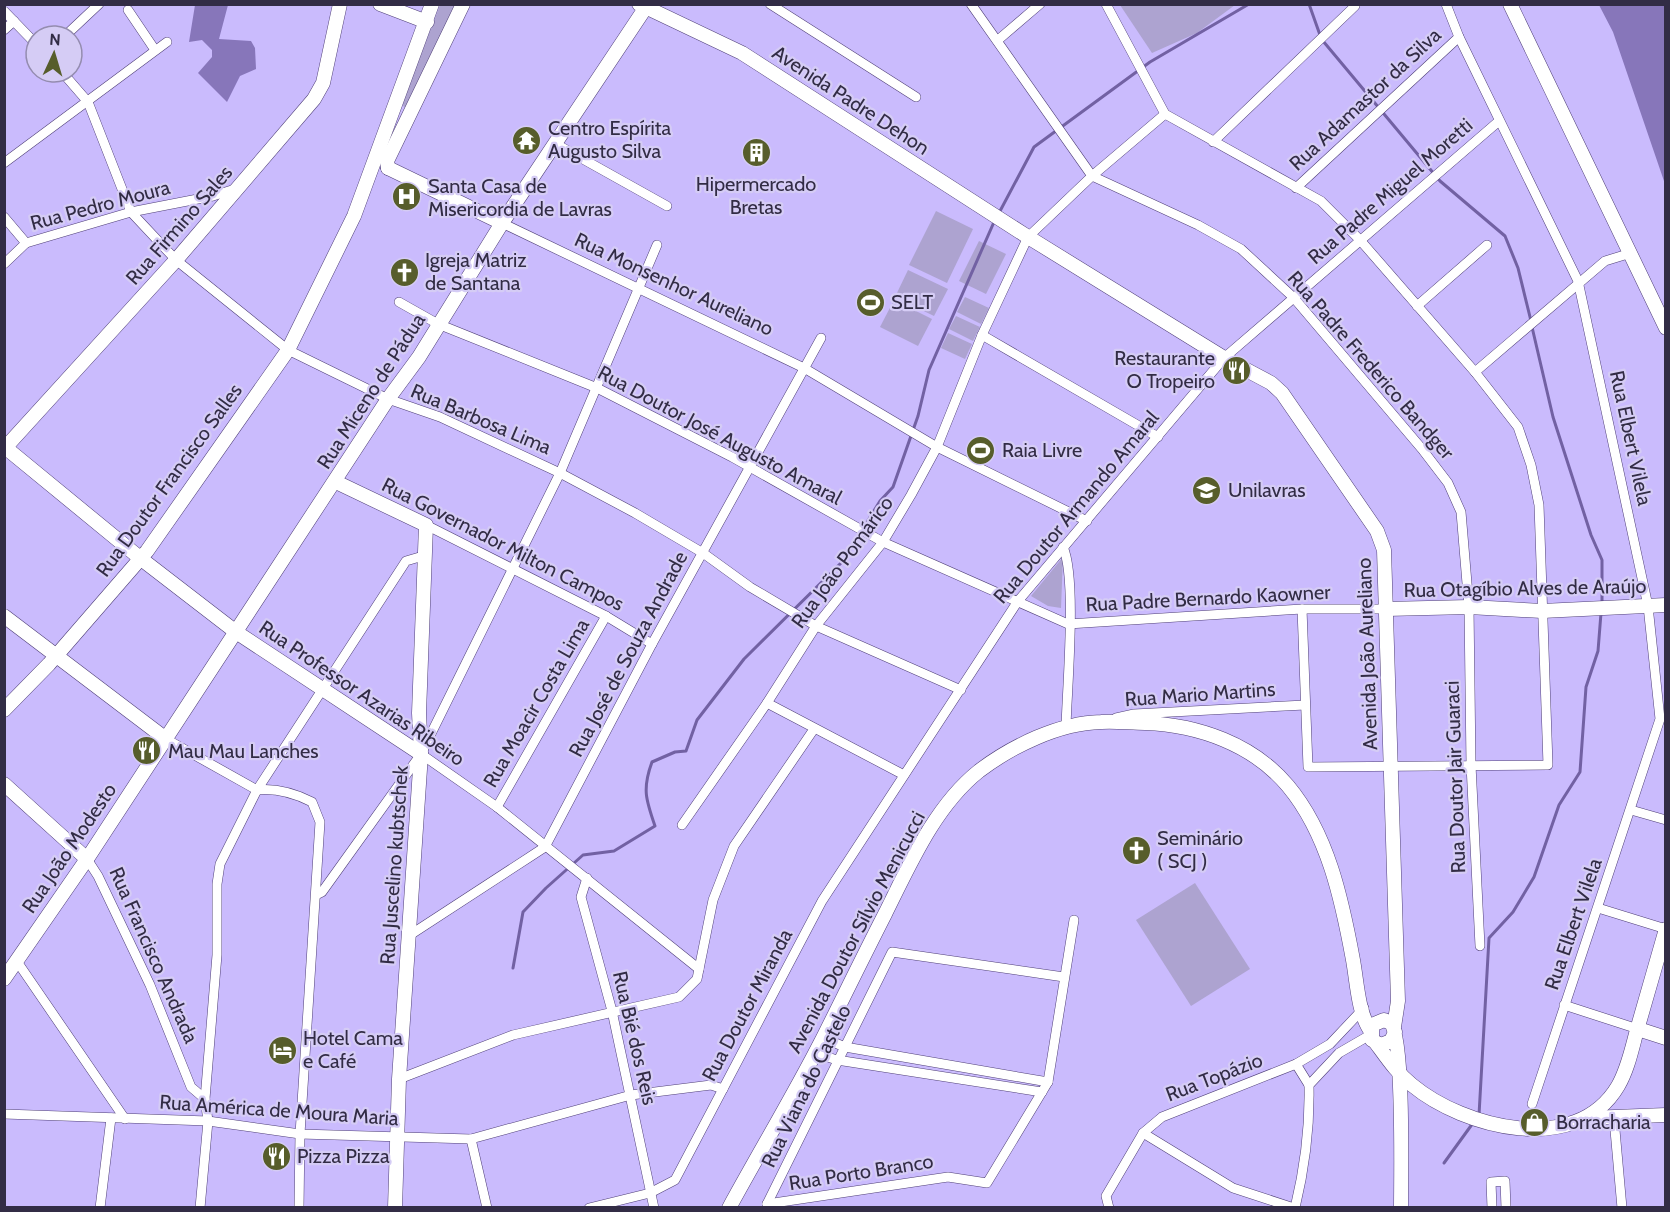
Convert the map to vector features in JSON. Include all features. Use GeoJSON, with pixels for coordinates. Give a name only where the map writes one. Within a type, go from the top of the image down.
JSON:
{"type":"FeatureCollection","features":[{"type":"Feature","properties":{"kind":"main road","name":"Rua Firmino Sales"},"geometry":{"type":"LineString","coordinates":[[5,448],[176,260],[217,202],[239,188],[319,90],[340,4]]}},
{"type":"Feature","properties":{"kind":"main road"},"geometry":{"type":"LineString","coordinates":[[380,4],[427,22]]}},
{"type":"Feature","properties":{"kind":"main road","name":"Rua Doutor Francisco Salles"},"geometry":{"type":"LineString","coordinates":[[4,710],[57,655],[140,558],[288,350],[334,260],[368,183],[396,98],[432,4]]}},
{"type":"Feature","properties":{"kind":"main road"},"geometry":{"type":"LineString","coordinates":[[368,183],[378,172],[388,168],[387,161],[412,104],[463,4]]}},
{"type":"Feature","properties":{"kind":"main road"},"geometry":{"type":"LineString","coordinates":[[1510,4],[1665,328]]}},
{"type":"Feature","properties":{"kind":"main road","name":"Rua Miceno de Pádua"},"geometry":{"type":"LineString","coordinates":[[166,739],[336,482],[644,5]]}},
{"type":"Feature","properties":{"kind":"main road","name":"Avenida Padre Dehon"},"geometry":{"type":"LineString","coordinates":[[644,5],[742,53],[1028,237]]}},
{"type":"Feature","properties":{"kind":"main road"},"geometry":{"type":"LineString","coordinates":[[396,98],[398,104],[404,108],[412,104]]}},
{"type":"Feature","properties":{"kind":"main road","name":"Rua Monsenhor Aureliano"},"geometry":{"type":"LineString","coordinates":[[388,168],[502,223]]}},
{"type":"Feature","properties":{"kind":"main road","name":"Avenida João Aureliano"},"geometry":{"type":"LineString","coordinates":[[1028,237],[1224,358],[1271,383],[1282,393],[1377,531],[1384,550],[1398,1001],[1381,1030]]}},
{"type":"Feature","properties":{"kind":"main road","name":"Rua Professor Azarias Ribeiro"},"geometry":{"type":"LineString","coordinates":[[5,448],[140,558],[236,632],[421,754]]}},
{"type":"Feature","properties":{"kind":"main road","name":"Rua Governador Milton Campos"},"geometry":{"type":"LineString","coordinates":[[336,482],[426,525]]}},
{"type":"Feature","properties":{"kind":"main road","name":"Rua Juscelino kubtschek"},"geometry":{"type":"LineString","coordinates":[[395,1208],[399,1079],[421,754],[419,713],[423,556],[426,525]]}},
{"type":"Feature","properties":{"kind":"main road","name":"Rua Otagíbio Alves de Araújo"},"geometry":{"type":"LineString","coordinates":[[1386,609],[1469,607],[1542,611],[1665,605]]}},
{"type":"Feature","properties":{"kind":"main road"},"geometry":{"type":"LineString","coordinates":[[4,616],[166,739]]}},
{"type":"Feature","properties":{"kind":"main road","name":"Avenida Doutor Sílvio Menicucci"},"geometry":{"type":"LineString","coordinates":[[729,1208],[815,1053],[907,871],[945,805],[979,771],[1014,750],[1066,727],[1099,722],[1174,724],[1197,729],[1229,742],[1260,759],[1287,784],[1309,814],[1326,850],[1363,1005],[1381,1030],[1399,1074],[1414,1087],[1462,1115],[1503,1127],[1558,1127],[1589,1118]]}},
{"type":"Feature","properties":{"kind":"main road","name":"Rua João Modesto"},"geometry":{"type":"LineString","coordinates":[[4,978],[10,957],[87,859],[166,739]]}},
{"type":"Feature","properties":{"kind":"main road","name":"Rua Francisco Andrada"},"geometry":{"type":"LineString","coordinates":[[4,784],[87,859]]}},
{"type":"Feature","properties":{"kind":"main road"},"geometry":{"type":"LineString","coordinates":[[1589,1118],[1619,1085],[1638,1029],[1665,929]]}},
{"type":"Feature","properties":{"kind":"main road"},"geometry":{"type":"LineString","coordinates":[[1638,1029],[1665,1038]]}},
{"type":"Feature","properties":{"kind":"main road"},"geometry":{"type":"LineString","coordinates":[[1381,1030],[1399,1074],[1401,1208]]}},
{"type":"Feature","properties":{"kind":"main road"},"geometry":{"type":"LineString","coordinates":[[1589,1118],[1614,1119],[1665,1115]]}},
{"type":"Feature","properties":{"kind":"street"},"geometry":{"type":"LineString","coordinates":[[78,24],[99,4]]}},
{"type":"Feature","properties":{"kind":"street"},"geometry":{"type":"LineString","coordinates":[[770,4],[916,98]]}},
{"type":"Feature","properties":{"kind":"street"},"geometry":{"type":"LineString","coordinates":[[971,4],[1092,176]]}},
{"type":"Feature","properties":{"kind":"street"},"geometry":{"type":"LineString","coordinates":[[998,40],[1040,4]]}},
{"type":"Feature","properties":{"kind":"street"},"geometry":{"type":"LineString","coordinates":[[1106,4],[1165,114],[1321,201],[1360,240],[1474,372],[1518,427],[1531,465],[1539,506],[1548,765],[1308,767],[1302,609]]}},
{"type":"Feature","properties":{"kind":"street","name":"Rua Elbert Vilela"},"geometry":{"type":"LineString","coordinates":[[1446,4],[1499,122],[1578,281],[1648,606],[1663,719],[1532,1104]]}},
{"type":"Feature","properties":{"kind":"street"},"geometry":{"type":"LineString","coordinates":[[1213,142],[1355,6]]}},
{"type":"Feature","properties":{"kind":"street"},"geometry":{"type":"LineString","coordinates":[[128,10],[155,50]]}},
{"type":"Feature","properties":{"kind":"street"},"geometry":{"type":"LineString","coordinates":[[4,11],[24,31]]}},
{"type":"Feature","properties":{"kind":"street"},"geometry":{"type":"LineString","coordinates":[[4,30],[14,21]]}},
{"type":"Feature","properties":{"kind":"street","name":"Rua Adamastor da Silva"},"geometry":{"type":"LineString","coordinates":[[1296,188],[1459,37]]}},
{"type":"Feature","properties":{"kind":"street"},"geometry":{"type":"LineString","coordinates":[[4,164],[167,42]]}},
{"type":"Feature","properties":{"kind":"street","name":"Rua Barbosa Lima"},"geometry":{"type":"LineString","coordinates":[[72,84],[88,102],[131,212],[176,260],[288,350],[388,399],[440,417],[560,473],[703,553],[750,587],[816,626],[961,690]]}},
{"type":"Feature","properties":{"kind":"street"},"geometry":{"type":"LineString","coordinates":[[1028,237],[1092,176],[1165,114]]}},
{"type":"Feature","properties":{"kind":"street","name":"Rua Padre Miguel Moretti"},"geometry":{"type":"LineString","coordinates":[[1224,358],[1499,122]]}},
{"type":"Feature","properties":{"kind":"street"},"geometry":{"type":"LineString","coordinates":[[556,144],[667,206]]}},
{"type":"Feature","properties":{"kind":"street","name":"Rua Padre Frederico Bandger"},"geometry":{"type":"LineString","coordinates":[[1092,176],[1198,225],[1240,249],[1294,298],[1422,448],[1448,483],[1461,512],[1469,607]]}},
{"type":"Feature","properties":{"kind":"street","name":"Rua Pedro Moura"},"geometry":{"type":"LineString","coordinates":[[4,264],[26,243],[131,212],[217,202]]}},
{"type":"Feature","properties":{"kind":"street"},"geometry":{"type":"LineString","coordinates":[[4,218],[26,243]]}},
{"type":"Feature","properties":{"kind":"street","name":"Rua Monsenhor Aureliano"},"geometry":{"type":"LineString","coordinates":[[502,223],[639,291],[804,368],[937,447],[1087,521]]}},
{"type":"Feature","properties":{"kind":"street","name":"Rua João Pomárico"},"geometry":{"type":"LineString","coordinates":[[682,825],[767,703],[816,626],[883,542],[937,447],[982,335],[1028,237]]}},
{"type":"Feature","properties":{"kind":"street"},"geometry":{"type":"LineString","coordinates":[[1417,306],[1487,245]]}},
{"type":"Feature","properties":{"kind":"street"},"geometry":{"type":"LineString","coordinates":[[316,896],[322,892],[421,754],[560,473],[657,246]]}},
{"type":"Feature","properties":{"kind":"street"},"geometry":{"type":"LineString","coordinates":[[1474,372],[1578,281],[1605,261],[1631,253]]}},
{"type":"Feature","properties":{"kind":"street","name":"Rua Doutor José Augusto Amaral"},"geometry":{"type":"LineString","coordinates":[[399,302],[438,324],[597,388],[722,451],[883,542],[1068,624]]}},
{"type":"Feature","properties":{"kind":"street"},"geometry":{"type":"LineString","coordinates":[[982,335],[1158,437]]}},
{"type":"Feature","properties":{"kind":"street","name":"Rua José de Souza Andrade"},"geometry":{"type":"LineString","coordinates":[[410,935],[545,847],[652,644],[821,338]]}},
{"type":"Feature","properties":{"kind":"street","name":"Rua Doutor Armando Amaral"},"geometry":{"type":"LineString","coordinates":[[904,775],[1018,601],[1224,358]]}},
{"type":"Feature","properties":{"kind":"street","name":"Rua Governador Milton Campos"},"geometry":{"type":"LineString","coordinates":[[426,525],[512,571],[606,616],[652,644]]}},
{"type":"Feature","properties":{"kind":"street"},"geometry":{"type":"LineString","coordinates":[[1063,547],[1068,559],[1066,727]]}},
{"type":"Feature","properties":{"kind":"street"},"geometry":{"type":"LineString","coordinates":[[200,1208],[208,1121],[205,1099],[217,955],[217,884],[220,864],[257,790],[406,561],[423,556]]}},
{"type":"Feature","properties":{"kind":"street","name":"Rua Doutor Jair Guaraci"},"geometry":{"type":"LineString","coordinates":[[1469,607],[1471,765],[1480,945]]}},
{"type":"Feature","properties":{"kind":"street","name":"Rua Padre Bernardo Kaowner"},"geometry":{"type":"LineString","coordinates":[[1068,624],[1302,609],[1386,609]]}},
{"type":"Feature","properties":{"kind":"street","name":"Rua Moacir Costa Lima"},"geometry":{"type":"LineString","coordinates":[[497,807],[606,616]]}},
{"type":"Feature","properties":{"kind":"street"},"geometry":{"type":"LineString","coordinates":[[767,703],[904,775]]}},
{"type":"Feature","properties":{"kind":"street","name":"Rua Mario Martins"},"geometry":{"type":"LineString","coordinates":[[1099,722],[1134,714],[1305,705]]}},
{"type":"Feature","properties":{"kind":"street"},"geometry":{"type":"LineString","coordinates":[[419,713],[424,720],[431,721],[438,717]]}},
{"type":"Feature","properties":{"kind":"street"},"geometry":{"type":"LineString","coordinates":[[399,1079],[513,1035],[679,997],[697,979],[713,900],[735,846],[814,729]]}},
{"type":"Feature","properties":{"kind":"street"},"geometry":{"type":"LineString","coordinates":[[166,739],[257,790],[269,789],[295,793],[312,802],[320,822],[300,1134],[299,1208]]}},
{"type":"Feature","properties":{"kind":"street","name":"Rua Professor Azarias Ribeiro"},"geometry":{"type":"LineString","coordinates":[[421,754],[497,807],[699,969]]}},
{"type":"Feature","properties":{"kind":"street","name":"Rua Doutor Miranda"},"geometry":{"type":"LineString","coordinates":[[590,1208],[650,1193],[675,1180],[822,901],[904,775]]}},
{"type":"Feature","properties":{"kind":"street"},"geometry":{"type":"LineString","coordinates":[[401,782],[410,779],[419,787]]}},
{"type":"Feature","properties":{"kind":"street"},"geometry":{"type":"LineString","coordinates":[[1631,810],[1665,820]]}},
{"type":"Feature","properties":{"kind":"street","name":"Rua Francisco Andrada"},"geometry":{"type":"LineString","coordinates":[[87,859],[150,985],[190,1087],[205,1099]]}},
{"type":"Feature","properties":{"kind":"street","name":"Rua Bié dos Reis"},"geometry":{"type":"LineString","coordinates":[[587,878],[581,897],[612,1011],[654,1208]]}},
{"type":"Feature","properties":{"kind":"street"},"geometry":{"type":"LineString","coordinates":[[1598,908],[1665,929]]}},
{"type":"Feature","properties":{"kind":"street","name":"Rua Porto Branco"},"geometry":{"type":"LineString","coordinates":[[767,1204],[948,1177],[987,1183],[1048,1082],[1074,920]]}},
{"type":"Feature","properties":{"kind":"street","name":"Rua Viana do Castelo"},"geometry":{"type":"LineString","coordinates":[[767,1204],[892,952],[1064,977]]}},
{"type":"Feature","properties":{"kind":"street"},"geometry":{"type":"LineString","coordinates":[[10,957],[125,1119]]}},
{"type":"Feature","properties":{"kind":"street","name":"Rua Topázio"},"geometry":{"type":"LineString","coordinates":[[1109,1208],[1106,1196],[1143,1133],[1162,1117],[1296,1064],[1330,1044],[1363,1005]]}},
{"type":"Feature","properties":{"kind":"street"},"geometry":{"type":"LineString","coordinates":[[1564,1005],[1638,1029]]}},
{"type":"Feature","properties":{"kind":"street"},"geometry":{"type":"LineString","coordinates":[[1309,1085],[1340,1053],[1381,1030]]}},
{"type":"Feature","properties":{"kind":"street"},"geometry":{"type":"LineString","coordinates":[[823,1038],[845,1047],[1048,1082]]}},
{"type":"Feature","properties":{"kind":"street"},"geometry":{"type":"LineString","coordinates":[[1330,1044],[1340,1053]]}},
{"type":"Feature","properties":{"kind":"street"},"geometry":{"type":"LineString","coordinates":[[873,1065],[876,1052]]}},
{"type":"Feature","properties":{"kind":"street"},"geometry":{"type":"LineString","coordinates":[[815,1053],[837,1060],[1042,1092]]}},
{"type":"Feature","properties":{"kind":"street"},"geometry":{"type":"LineString","coordinates":[[915,1072],[917,1059]]}},
{"type":"Feature","properties":{"kind":"street"},"geometry":{"type":"LineString","coordinates":[[1143,1133],[1233,1188],[1295,1208],[1303,1175],[1310,1114],[1309,1085],[1296,1064]]}},
{"type":"Feature","properties":{"kind":"street"},"geometry":{"type":"LineString","coordinates":[[964,1080],[966,1068]]}},
{"type":"Feature","properties":{"kind":"street"},"geometry":{"type":"LineString","coordinates":[[1002,1086],[1004,1075]]}},
{"type":"Feature","properties":{"kind":"street","name":"Rua América de Moura Maria"},"geometry":{"type":"LineString","coordinates":[[4,1114],[208,1121],[300,1134],[471,1140],[631,1095],[711,1086],[723,1089]]}},
{"type":"Feature","properties":{"kind":"street"},"geometry":{"type":"LineString","coordinates":[[100,1208],[111,1118]]}},
{"type":"Feature","properties":{"kind":"street"},"geometry":{"type":"LineString","coordinates":[[1614,1119],[1622,1208]]}},
{"type":"Feature","properties":{"kind":"street"},"geometry":{"type":"LineString","coordinates":[[471,1140],[487,1208]]}},
{"type":"Feature","properties":{"kind":"street"},"geometry":{"type":"LineString","coordinates":[[1492,1208],[1491,1182],[1505,1181],[1506,1208]]}},
{"type":"Feature","properties":{"kind":"shaded area"},"geometry":{"type":"Polygon","coordinates":[[[195,5],[228,5],[219,39],[251,41],[255,48],[256,69],[240,76],[227,102],[198,73],[212,57],[212,50],[202,40],[189,42],[195,5]]]}},
{"type":"Feature","properties":{"kind":"shaded area"},"geometry":{"type":"Polygon","coordinates":[[[440,5],[459,5],[408,107],[404,107],[402,103],[440,5]]]}},
{"type":"Feature","properties":{"kind":"shaded area"},"geometry":{"type":"Polygon","coordinates":[[[1120,5],[1235,5],[1197,33],[1152,53],[1120,5]]]}},
{"type":"Feature","properties":{"kind":"shaded area"},"geometry":{"type":"Polygon","coordinates":[[[1599,5],[1665,5],[1665,184],[1613,32],[1599,5]]]}},
{"type":"Feature","properties":{"kind":"shaded area"},"geometry":{"type":"Polygon","coordinates":[[[936,211],[973,229],[947,283],[909,265],[936,211]]]}},
{"type":"Feature","properties":{"kind":"shaded area"},"geometry":{"type":"Polygon","coordinates":[[[979,241],[1006,254],[986,294],[959,281],[979,241]]]}},
{"type":"Feature","properties":{"kind":"shaded area"},"geometry":{"type":"Polygon","coordinates":[[[908,270],[948,289],[934,316],[895,297],[908,270]]]}},
{"type":"Feature","properties":{"kind":"shaded area"},"geometry":{"type":"Polygon","coordinates":[[[965,297],[989,308],[981,324],[957,312],[965,297]]]}},
{"type":"Feature","properties":{"kind":"shaded area"},"geometry":{"type":"Polygon","coordinates":[[[894,300],[932,319],[918,346],[880,327],[894,300]]]}},
{"type":"Feature","properties":{"kind":"shaded area"},"geometry":{"type":"Polygon","coordinates":[[[956,316],[980,327],[973,341],[949,329],[956,316]]]}},
{"type":"Feature","properties":{"kind":"shaded area"},"geometry":{"type":"Polygon","coordinates":[[[948,333],[972,344],[965,359],[941,348],[948,333]]]}},
{"type":"Feature","properties":{"kind":"shaded area"},"geometry":{"type":"Polygon","coordinates":[[[1063,557],[1061,608],[1048,606],[1031,596],[1063,557]]]}},
{"type":"Feature","properties":{"kind":"shaded area"},"geometry":{"type":"Polygon","coordinates":[[[1195,883],[1250,969],[1191,1006],[1136,920],[1195,883]]]}},
{"type":"Feature","properties":{"kind":"waterway"},"geometry":{"type":"LineString","coordinates":[[999,213],[1034,147],[1150,62],[1249,4]]}},
{"type":"Feature","properties":{"kind":"waterway"},"geometry":{"type":"LineString","coordinates":[[1309,4],[1320,35]]}},
{"type":"Feature","properties":{"kind":"waterway"},"geometry":{"type":"LineString","coordinates":[[1323,41],[1440,181],[1505,236],[1518,268],[1531,321]]}},
{"type":"Feature","properties":{"kind":"waterway"},"geometry":{"type":"LineString","coordinates":[[513,968],[523,912],[583,855],[614,851],[655,826],[646,794],[652,762],[675,752],[686,751],[697,720],[744,659],[843,561],[880,501],[893,487],[918,416],[929,370],[994,222]]}},
{"type":"Feature","properties":{"kind":"waterway"},"geometry":{"type":"LineString","coordinates":[[1532,327],[1553,417],[1591,535],[1602,560],[1602,604]]}},
{"type":"Feature","properties":{"kind":"waterway"},"geometry":{"type":"LineString","coordinates":[[1479,1115],[1489,938],[1513,912],[1534,877],[1559,805],[1580,772],[1586,687],[1598,651],[1601,613]]}},
{"type":"Feature","properties":{"kind":"waterway"},"geometry":{"type":"LineString","coordinates":[[1444,1163],[1473,1123]]}},
{"type":"Feature","properties":{"kind":"place","name":"Centro Espírita Augusto Silva"},"geometry":{"type":"Point","coordinates":[527,140]}},
{"type":"Feature","properties":{"kind":"place","name":"Hipermercado Bretas"},"geometry":{"type":"Point","coordinates":[756,153]}},
{"type":"Feature","properties":{"kind":"place","name":"Santa Casa de Misericordia de Lavras"},"geometry":{"type":"Point","coordinates":[407,197]}},
{"type":"Feature","properties":{"kind":"place","name":"Igreja Matriz de Santana"},"geometry":{"type":"Point","coordinates":[404,272]}},
{"type":"Feature","properties":{"kind":"place","name":"SELT"},"geometry":{"type":"Point","coordinates":[870,302]}},
{"type":"Feature","properties":{"kind":"place","name":"Restaurante O Tropeiro"},"geometry":{"type":"Point","coordinates":[1236,370]}},
{"type":"Feature","properties":{"kind":"place","name":"Raia Livre"},"geometry":{"type":"Point","coordinates":[981,450]}},
{"type":"Feature","properties":{"kind":"place","name":"Unilavras"},"geometry":{"type":"Point","coordinates":[1207,490]}},
{"type":"Feature","properties":{"kind":"place","name":"Mau Mau Lanches"},"geometry":{"type":"Point","coordinates":[147,751]}},
{"type":"Feature","properties":{"kind":"place","name":"Seminário ( SCJ )"},"geometry":{"type":"Point","coordinates":[1136,850]}},
{"type":"Feature","properties":{"kind":"place","name":"Hotel Cama e Café"},"geometry":{"type":"Point","coordinates":[282,1050]}},
{"type":"Feature","properties":{"kind":"place","name":"Borracharia"},"geometry":{"type":"Point","coordinates":[1535,1122]}},
{"type":"Feature","properties":{"kind":"place","name":"Pizza Pizza"},"geometry":{"type":"Point","coordinates":[276,1156]}}]}
